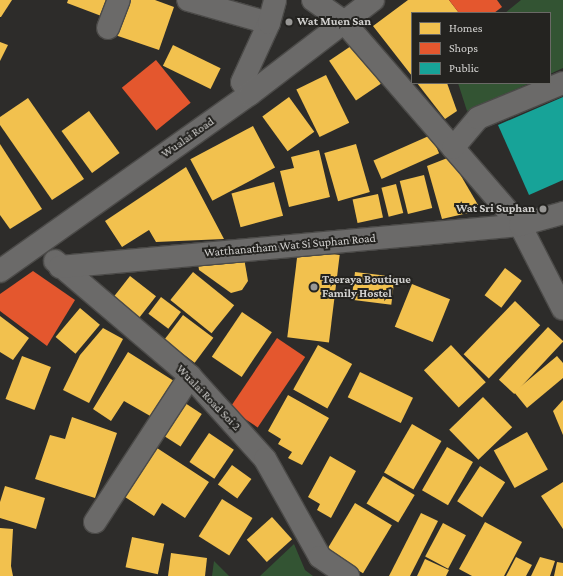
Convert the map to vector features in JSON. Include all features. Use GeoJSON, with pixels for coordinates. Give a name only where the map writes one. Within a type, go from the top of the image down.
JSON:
{"type":"FeatureCollection","features":[{"type":"Feature","properties":{"kind":"street"},"geometry":{"type":"LineString","coordinates":[[108,28],[118,0]]}},
{"type":"Feature","properties":{"kind":"street"},"geometry":{"type":"LineString","coordinates":[[188,0],[269,23]]}},
{"type":"Feature","properties":{"kind":"street"},"geometry":{"type":"LineString","coordinates":[[250,94],[242,82],[269,23],[275,0]]}},
{"type":"Feature","properties":{"kind":"street"},"geometry":{"type":"LineString","coordinates":[[313,0],[344,22],[520,225],[563,309]]}},
{"type":"Feature","properties":{"kind":"street","name":"Wualai Road"},"geometry":{"type":"LineString","coordinates":[[0,271],[250,94],[373,0]]}},
{"type":"Feature","properties":{"kind":"street"},"geometry":{"type":"LineString","coordinates":[[453,148],[478,118],[563,83]]}},
{"type":"Feature","properties":{"kind":"street","name":"Watthanatham Wat Si Suphan Road"},"geometry":{"type":"LineString","coordinates":[[60,267],[520,225],[563,213]]}},
{"type":"Feature","properties":{"kind":"street","name":"Wualai Road Soi 2"},"geometry":{"type":"LineString","coordinates":[[39,244],[60,267],[190,376],[265,459],[320,557],[348,576]]}},
{"type":"Feature","properties":{"kind":"street"},"geometry":{"type":"LineString","coordinates":[[95,522],[190,376]]}},
{"type":"Feature","properties":{"kind":"green space"},"geometry":{"type":"Polygon","coordinates":[[[521,0],[563,0],[563,68],[551,74],[551,12],[506,12],[521,0]]]}},
{"type":"Feature","properties":{"kind":"green space"},"geometry":{"type":"Polygon","coordinates":[[[458,84],[528,84],[467,111],[458,84]]]}},
{"type":"Feature","properties":{"kind":"green space"},"geometry":{"type":"Polygon","coordinates":[[[294,544],[305,570],[313,576],[260,576],[294,544]]]}},
{"type":"Feature","properties":{"kind":"green space"},"geometry":{"type":"Polygon","coordinates":[[[214,561],[229,576],[212,576],[214,561]]]}},
{"type":"Feature","properties":{"kind":"building: Homes"},"geometry":{"type":"Polygon","coordinates":[[[0,0],[12,0],[1,17],[0,17],[0,0]]]}},
{"type":"Feature","properties":{"kind":"building: Homes"},"geometry":{"type":"Polygon","coordinates":[[[68,0],[111,0],[104,17],[67,3],[68,0]]]}},
{"type":"Feature","properties":{"kind":"building: Homes"},"geometry":{"type":"Polygon","coordinates":[[[128,0],[155,0],[174,7],[159,50],[115,35],[128,0]]]}},
{"type":"Feature","properties":{"kind":"building: Homes"},"geometry":{"type":"Polygon","coordinates":[[[408,0],[449,0],[458,12],[411,12],[411,75],[373,26],[408,0]]]}},
{"type":"Feature","properties":{"kind":"building: Homes"},"geometry":{"type":"Polygon","coordinates":[[[0,42],[8,45],[0,61],[0,42]]]}},
{"type":"Feature","properties":{"kind":"building: Homes"},"geometry":{"type":"Polygon","coordinates":[[[354,44],[381,84],[356,101],[329,61],[354,44]]]}},
{"type":"Feature","properties":{"kind":"building: Homes"},"geometry":{"type":"Polygon","coordinates":[[[173,45],[221,68],[211,89],[163,66],[173,45]]]}},
{"type":"Feature","properties":{"kind":"building: Homes"},"geometry":{"type":"Polygon","coordinates":[[[326,75],[349,123],[320,137],[296,89],[326,75]]]}},
{"type":"Feature","properties":{"kind":"building: Homes"},"geometry":{"type":"Polygon","coordinates":[[[418,84],[447,84],[457,111],[445,119],[418,84]]]}},
{"type":"Feature","properties":{"kind":"building: Homes"},"geometry":{"type":"Polygon","coordinates":[[[289,97],[314,132],[288,151],[262,116],[289,97]]]}},
{"type":"Feature","properties":{"kind":"building: Homes"},"geometry":{"type":"Polygon","coordinates":[[[28,98],[84,179],[52,200],[0,125],[0,117],[28,98]]]}},
{"type":"Feature","properties":{"kind":"building: Homes"},"geometry":{"type":"Polygon","coordinates":[[[89,111],[120,153],[92,173],[61,131],[89,111]]]}},
{"type":"Feature","properties":{"kind":"building: Homes"},"geometry":{"type":"Polygon","coordinates":[[[253,126],[275,167],[212,201],[190,159],[253,126]]]}},
{"type":"Feature","properties":{"kind":"building: Homes"},"geometry":{"type":"Polygon","coordinates":[[[431,135],[439,153],[382,179],[373,161],[431,135]]]}},
{"type":"Feature","properties":{"kind":"building: Homes"},"geometry":{"type":"Polygon","coordinates":[[[0,144],[42,209],[10,229],[0,215],[0,144]]]}},
{"type":"Feature","properties":{"kind":"building: Homes"},"geometry":{"type":"Polygon","coordinates":[[[356,144],[370,192],[338,201],[324,153],[356,144]]]}},
{"type":"Feature","properties":{"kind":"building: Homes"},"geometry":{"type":"Polygon","coordinates":[[[319,150],[330,197],[289,207],[280,171],[294,168],[291,157],[319,150]]]}},
{"type":"Feature","properties":{"kind":"building: Homes"},"geometry":{"type":"Polygon","coordinates":[[[450,157],[481,210],[442,219],[427,166],[450,157]]]}},
{"type":"Feature","properties":{"kind":"building: Homes"},"geometry":{"type":"Polygon","coordinates":[[[186,167],[224,239],[156,242],[149,230],[122,247],[105,221],[186,167]]]}},
{"type":"Feature","properties":{"kind":"building: Homes"},"geometry":{"type":"Polygon","coordinates":[[[424,175],[432,208],[408,214],[400,181],[424,175]]]}},
{"type":"Feature","properties":{"kind":"building: Homes"},"geometry":{"type":"Polygon","coordinates":[[[274,182],[283,216],[241,227],[231,193],[274,182]]]}},
{"type":"Feature","properties":{"kind":"building: Homes"},"geometry":{"type":"Polygon","coordinates":[[[396,184],[403,213],[389,217],[381,188],[396,184]]]}},
{"type":"Feature","properties":{"kind":"building: Homes"},"geometry":{"type":"Polygon","coordinates":[[[378,194],[383,217],[358,223],[353,199],[378,194]]]}},
{"type":"Feature","properties":{"kind":"building: Homes"},"geometry":{"type":"Polygon","coordinates":[[[298,250],[340,255],[329,342],[287,337],[298,250]]]}},
{"type":"Feature","properties":{"kind":"building: Homes"},"geometry":{"type":"Polygon","coordinates":[[[244,258],[248,281],[242,290],[231,293],[199,270],[198,263],[244,258]]]}},
{"type":"Feature","properties":{"kind":"building: Homes"},"geometry":{"type":"Polygon","coordinates":[[[505,268],[522,281],[501,308],[485,295],[505,268]]]}},
{"type":"Feature","properties":{"kind":"building: Homes"},"geometry":{"type":"Polygon","coordinates":[[[193,272],[234,305],[212,333],[170,300],[193,272]]]}},
{"type":"Feature","properties":{"kind":"building: Homes"},"geometry":{"type":"Polygon","coordinates":[[[355,272],[395,277],[391,305],[352,300],[355,272]]]}},
{"type":"Feature","properties":{"kind":"building: Homes"},"geometry":{"type":"Polygon","coordinates":[[[130,276],[156,296],[139,318],[113,297],[130,276]]]}},
{"type":"Feature","properties":{"kind":"building: Homes"},"geometry":{"type":"Polygon","coordinates":[[[412,284],[450,299],[433,342],[395,327],[412,284]]]}},
{"type":"Feature","properties":{"kind":"building: Homes"},"geometry":{"type":"Polygon","coordinates":[[[161,297],[181,312],[168,329],[148,314],[161,297]]]}},
{"type":"Feature","properties":{"kind":"building: Homes"},"geometry":{"type":"Polygon","coordinates":[[[515,301],[540,325],[489,379],[464,354],[515,301]]]}},
{"type":"Feature","properties":{"kind":"building: Homes"},"geometry":{"type":"Polygon","coordinates":[[[80,308],[100,325],[75,354],[56,337],[80,308]]]}},
{"type":"Feature","properties":{"kind":"building: Homes"},"geometry":{"type":"Polygon","coordinates":[[[242,312],[272,332],[242,377],[212,357],[242,312]]]}},
{"type":"Feature","properties":{"kind":"building: Homes"},"geometry":{"type":"Polygon","coordinates":[[[183,315],[213,338],[195,363],[164,340],[183,315]]]}},
{"type":"Feature","properties":{"kind":"building: Homes"},"geometry":{"type":"Polygon","coordinates":[[[0,316],[29,338],[13,360],[0,352],[0,316]]]}},
{"type":"Feature","properties":{"kind":"building: Homes"},"geometry":{"type":"Polygon","coordinates":[[[548,327],[563,342],[514,394],[499,380],[548,327]]]}},
{"type":"Feature","properties":{"kind":"building: Homes"},"geometry":{"type":"Polygon","coordinates":[[[103,328],[123,339],[89,403],[63,390],[80,355],[103,328]]]}},
{"type":"Feature","properties":{"kind":"building: Homes"},"geometry":{"type":"Polygon","coordinates":[[[318,345],[352,364],[327,409],[293,390],[318,345]]]}},
{"type":"Feature","properties":{"kind":"building: Homes"},"geometry":{"type":"Polygon","coordinates":[[[451,345],[486,382],[459,408],[424,370],[451,345]]]}},
{"type":"Feature","properties":{"kind":"building: Homes"},"geometry":{"type":"Polygon","coordinates":[[[128,352],[174,381],[152,417],[124,401],[111,421],[93,409],[128,352]]]}},
{"type":"Feature","properties":{"kind":"building: Homes"},"geometry":{"type":"Polygon","coordinates":[[[22,356],[51,367],[34,410],[6,399],[22,356]]]}},
{"type":"Feature","properties":{"kind":"building: Homes"},"geometry":{"type":"Polygon","coordinates":[[[557,356],[563,363],[563,378],[527,408],[514,392],[557,356]]]}},
{"type":"Feature","properties":{"kind":"building: Homes"},"geometry":{"type":"Polygon","coordinates":[[[360,372],[413,398],[401,423],[348,397],[360,372]]]}},
{"type":"Feature","properties":{"kind":"building: Homes"},"geometry":{"type":"Polygon","coordinates":[[[288,395],[329,418],[302,465],[288,458],[292,452],[278,444],[281,439],[268,431],[288,395]]]}},
{"type":"Feature","properties":{"kind":"building: Homes"},"geometry":{"type":"Polygon","coordinates":[[[483,397],[512,427],[478,460],[449,430],[483,397]]]}},
{"type":"Feature","properties":{"kind":"building: Homes"},"geometry":{"type":"Polygon","coordinates":[[[563,400],[563,435],[553,411],[563,400]]]}},
{"type":"Feature","properties":{"kind":"building: Homes"},"geometry":{"type":"Polygon","coordinates":[[[185,403],[202,414],[181,447],[164,436],[185,403]]]}},
{"type":"Feature","properties":{"kind":"building: Homes"},"geometry":{"type":"Polygon","coordinates":[[[72,417],[117,433],[95,498],[35,479],[50,435],[65,439],[72,417]]]}},
{"type":"Feature","properties":{"kind":"building: Homes"},"geometry":{"type":"Polygon","coordinates":[[[412,424],[441,441],[413,489],[384,472],[412,424]]]}},
{"type":"Feature","properties":{"kind":"building: Homes"},"geometry":{"type":"Polygon","coordinates":[[[527,432],[548,470],[515,488],[494,450],[527,432]]]}},
{"type":"Feature","properties":{"kind":"building: Homes"},"geometry":{"type":"Polygon","coordinates":[[[209,433],[234,450],[214,479],[189,462],[209,433]]]}},
{"type":"Feature","properties":{"kind":"building: Homes"},"geometry":{"type":"Polygon","coordinates":[[[447,447],[473,462],[448,505],[422,490],[447,447]]]}},
{"type":"Feature","properties":{"kind":"building: Homes"},"geometry":{"type":"Polygon","coordinates":[[[157,448],[209,482],[185,518],[162,503],[154,516],[125,497],[157,448]]]}},
{"type":"Feature","properties":{"kind":"building: Homes"},"geometry":{"type":"Polygon","coordinates":[[[330,456],[356,471],[331,518],[317,510],[320,504],[308,497],[330,456]]]}},
{"type":"Feature","properties":{"kind":"building: Homes"},"geometry":{"type":"Polygon","coordinates":[[[232,465],[251,479],[237,499],[218,484],[232,465]]]}},
{"type":"Feature","properties":{"kind":"building: Homes"},"geometry":{"type":"Polygon","coordinates":[[[480,466],[505,482],[482,518],[457,501],[480,466]]]}},
{"type":"Feature","properties":{"kind":"building: Homes"},"geometry":{"type":"Polygon","coordinates":[[[383,476],[415,495],[398,522],[367,503],[383,476]]]}},
{"type":"Feature","properties":{"kind":"building: Homes"},"geometry":{"type":"Polygon","coordinates":[[[563,482],[563,529],[541,496],[563,482]]]}},
{"type":"Feature","properties":{"kind":"building: Homes"},"geometry":{"type":"Polygon","coordinates":[[[5,486],[45,498],[36,529],[0,518],[0,502],[5,486]]]}},
{"type":"Feature","properties":{"kind":"building: Homes"},"geometry":{"type":"Polygon","coordinates":[[[222,499],[253,518],[229,555],[199,536],[222,499]]]}},
{"type":"Feature","properties":{"kind":"building: Homes"},"geometry":{"type":"Polygon","coordinates":[[[355,503],[392,525],[363,573],[326,551],[355,503]]]}},
{"type":"Feature","properties":{"kind":"building: Homes"},"geometry":{"type":"Polygon","coordinates":[[[421,513],[438,521],[410,576],[389,576],[421,513]]]}},
{"type":"Feature","properties":{"kind":"building: Homes"},"geometry":{"type":"Polygon","coordinates":[[[272,517],[292,539],[267,562],[247,540],[272,517]]]}},
{"type":"Feature","properties":{"kind":"building: Homes"},"geometry":{"type":"Polygon","coordinates":[[[485,522],[522,542],[504,576],[472,576],[459,569],[485,522]]]}},
{"type":"Feature","properties":{"kind":"building: Homes"},"geometry":{"type":"Polygon","coordinates":[[[443,523],[466,535],[448,569],[425,557],[443,523]]]}},
{"type":"Feature","properties":{"kind":"building: Homes"},"geometry":{"type":"Polygon","coordinates":[[[0,528],[13,529],[11,566],[13,576],[0,576],[0,528]]]}},
{"type":"Feature","properties":{"kind":"building: Homes"},"geometry":{"type":"Polygon","coordinates":[[[132,537],[164,544],[158,574],[126,567],[132,537]]]}},
{"type":"Feature","properties":{"kind":"building: Homes"},"geometry":{"type":"Polygon","coordinates":[[[171,553],[207,558],[205,576],[168,576],[171,553]]]}},
{"type":"Feature","properties":{"kind":"building: Homes"},"geometry":{"type":"Polygon","coordinates":[[[516,557],[532,565],[526,576],[506,576],[516,557]]]}},
{"type":"Feature","properties":{"kind":"building: Homes"},"geometry":{"type":"Polygon","coordinates":[[[540,557],[555,561],[550,576],[531,576],[540,557]]]}},
{"type":"Feature","properties":{"kind":"building: Homes"},"geometry":{"type":"Polygon","coordinates":[[[425,559],[449,570],[446,576],[417,576],[425,559]]]}},
{"type":"Feature","properties":{"kind":"building: Homes"},"geometry":{"type":"Polygon","coordinates":[[[557,562],[563,563],[563,576],[554,576],[557,562]]]}},
{"type":"Feature","properties":{"kind":"building: Shops"},"geometry":{"type":"Polygon","coordinates":[[[449,0],[497,0],[502,7],[495,12],[458,12],[449,0]]]}},
{"type":"Feature","properties":{"kind":"building: Shops"},"geometry":{"type":"Polygon","coordinates":[[[156,60],[191,103],[156,130],[122,88],[156,60]]]}},
{"type":"Feature","properties":{"kind":"building: Shops"},"geometry":{"type":"Polygon","coordinates":[[[33,271],[75,300],[47,346],[0,311],[0,294],[33,271]]]}},
{"type":"Feature","properties":{"kind":"building: Shops"},"geometry":{"type":"Polygon","coordinates":[[[277,338],[305,357],[258,427],[229,408],[277,338]]]}},
{"type":"Feature","properties":{"kind":"building: Public"},"geometry":{"type":"Polygon","coordinates":[[[563,97],[563,180],[529,195],[498,125],[563,97]]]}},
{"type":"Feature","properties":{"kind":"place","name":"Wat Muen San"},"geometry":{"type":"Point","coordinates":[289,22]}},
{"type":"Feature","properties":{"kind":"place","name":"Wat Sri Suphan"},"geometry":{"type":"Point","coordinates":[543,209]}},
{"type":"Feature","properties":{"kind":"place","name":"Teeraya Boutique Family Hostel"},"geometry":{"type":"Point","coordinates":[314,287]}}]}
